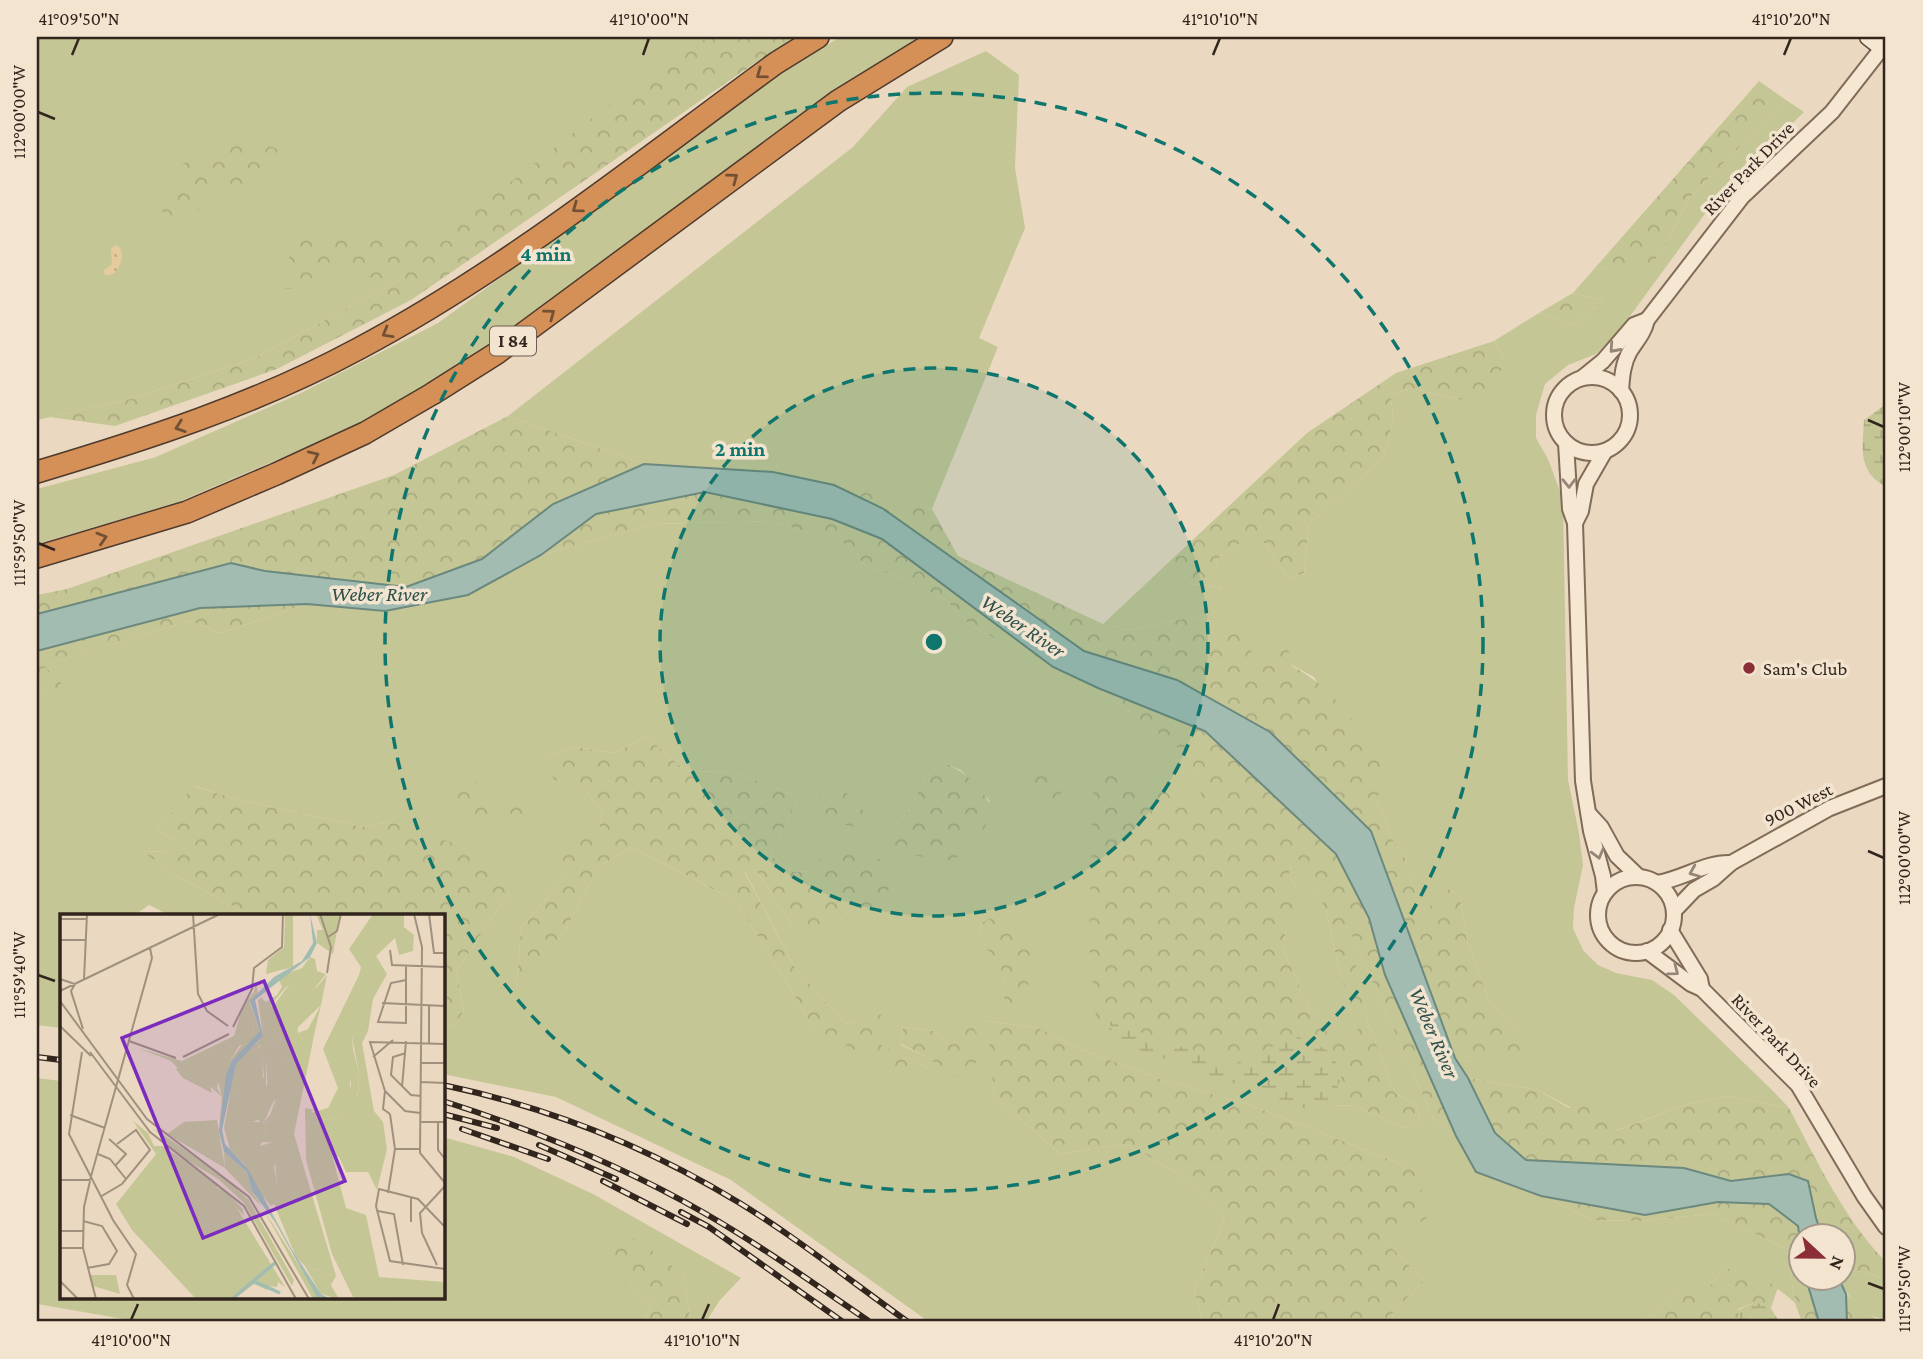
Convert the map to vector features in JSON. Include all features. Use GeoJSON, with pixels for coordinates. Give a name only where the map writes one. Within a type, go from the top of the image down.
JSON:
{"type":"FeatureCollection","features":[{"type":"Feature","properties":{"kind":"highway"},"geometry":{"type":"LineString","coordinates":[[37,472],[208,417],[357,350],[423,312],[534,240],[776,63],[818,37]]}},
{"type":"Feature","properties":{"kind":"highway","name":"I 84"},"geometry":{"type":"LineString","coordinates":[[37,557],[187,512],[365,433],[497,354],[838,101],[942,37]]}},
{"type":"Feature","properties":{"kind":"main road"},"geometry":{"type":"LineString","coordinates":[[1868,37],[1884,49]]}},
{"type":"Feature","properties":{"kind":"street","name":"River Park Drive"},"geometry":{"type":"LineString","coordinates":[[1621,391],[1622,370],[1629,352],[1644,332],[1647,320],[1741,197],[1832,112],[1884,49]]}},
{"type":"Feature","properties":{"kind":"street","name":"River Park Drive"},"geometry":{"type":"LineString","coordinates":[[1582,378],[1603,361],[1634,325],[1647,320]]}},
{"type":"Feature","properties":{"kind":"street"},"geometry":{"type":"LineString","coordinates":[[1576,523],[1586,484],[1605,451],[1618,442],[1628,428],[1630,410],[1621,391],[1604,379],[1582,378],[1572,382],[1557,400],[1555,423],[1566,443],[1584,452],[1605,451]]}},
{"type":"Feature","properties":{"kind":"street"},"geometry":{"type":"LineString","coordinates":[[1566,443],[1570,509],[1576,523],[1583,781],[1605,893],[1598,912],[1602,933],[1608,941],[1626,952],[1647,951],[1664,940],[1670,930],[1674,911],[1671,900],[1657,883],[1639,877],[1617,856],[1601,827],[1590,815]]}},
{"type":"Feature","properties":{"kind":"street","name":"900 West"},"geometry":{"type":"LineString","coordinates":[[1674,911],[1694,890],[1713,879],[1731,863],[1830,808],[1886,786]]}},
{"type":"Feature","properties":{"kind":"street","name":"900 West"},"geometry":{"type":"LineString","coordinates":[[1657,883],[1677,880],[1716,862],[1731,863]]}},
{"type":"Feature","properties":{"kind":"street"},"geometry":{"type":"LineString","coordinates":[[1605,893],[1620,880],[1639,877]]}},
{"type":"Feature","properties":{"kind":"street","name":"River Park Drive"},"geometry":{"type":"LineString","coordinates":[[1670,930],[1700,979],[1702,989]]}},
{"type":"Feature","properties":{"kind":"street","name":"River Park Drive"},"geometry":{"type":"LineString","coordinates":[[1647,951],[1691,984],[1702,989],[1798,1085],[1864,1196],[1886,1227]]}},
{"type":"Feature","properties":{"kind":"green space"},"geometry":{"type":"Polygon","coordinates":[[[37,37],[748,37],[402,279],[255,358],[127,400],[37,420],[37,37]]]}},
{"type":"Feature","properties":{"kind":"green space"},"geometry":{"type":"Polygon","coordinates":[[[711,37],[797,37],[755,63],[411,300],[277,369],[115,426],[50,417],[127,400],[255,358],[400,280],[365,277],[334,253],[321,288],[273,289],[299,238],[450,230],[677,51],[711,37]]]}},
{"type":"Feature","properties":{"kind":"green space"},"geometry":{"type":"Polygon","coordinates":[[[840,37],[920,37],[815,103],[498,345],[358,425],[178,502],[37,544],[37,489],[156,457],[303,392],[438,323],[788,69],[840,37]]]}},
{"type":"Feature","properties":{"kind":"green space"},"geometry":{"type":"Polygon","coordinates":[[[986,51],[1019,75],[1015,168],[1025,228],[979,338],[998,347],[932,509],[773,472],[644,464],[508,416],[853,147],[907,87],[986,51]]]}},
{"type":"Feature","properties":{"kind":"green space"},"geometry":{"type":"Polygon","coordinates":[[[1759,81],[1786,100],[1690,197],[1665,247],[1650,266],[1594,269],[1759,81]]]}},
{"type":"Feature","properties":{"kind":"green space"},"geometry":{"type":"Polygon","coordinates":[[[1786,100],[1804,112],[1718,196],[1619,331],[1596,354],[1568,365],[1545,384],[1536,415],[1536,438],[1548,459],[1563,499],[1568,780],[1583,865],[1574,908],[1573,928],[1583,950],[1598,965],[1616,973],[1652,980],[1674,995],[1789,1108],[1728,1096],[1689,1104],[1614,1131],[1538,1090],[1468,1078],[1455,1058],[1474,1063],[1520,1030],[1489,1001],[1467,941],[1460,897],[1449,889],[1422,915],[1404,855],[1392,839],[1377,800],[1314,677],[1264,650],[1274,667],[1254,662],[1219,635],[1206,630],[1204,615],[1128,630],[1103,624],[1169,562],[1192,584],[1223,588],[1216,560],[1240,543],[1265,543],[1288,579],[1304,573],[1309,524],[1384,457],[1393,420],[1391,395],[1411,388],[1460,400],[1506,362],[1494,341],[1539,313],[1572,326],[1603,301],[1573,293],[1594,269],[1650,265],[1665,247],[1690,197],[1786,100]]]}},
{"type":"Feature","properties":{"kind":"green space"},"geometry":{"type":"Polygon","coordinates":[[[247,137],[285,152],[280,168],[237,191],[222,178],[215,181],[209,206],[172,221],[160,209],[182,164],[247,137]]]}},
{"type":"Feature","properties":{"kind":"green space"},"geometry":{"type":"Polygon","coordinates":[[[1573,293],[1603,301],[1572,326],[1539,313],[1573,293]]]}},
{"type":"Feature","properties":{"kind":"green space"},"geometry":{"type":"Polygon","coordinates":[[[1494,341],[1506,362],[1492,385],[1460,400],[1411,388],[1391,395],[1393,420],[1384,457],[1309,524],[1304,573],[1288,579],[1265,543],[1240,543],[1216,560],[1224,588],[1192,584],[1169,562],[1307,433],[1396,373],[1494,341]]]}},
{"type":"Feature","properties":{"kind":"green space"},"geometry":{"type":"Polygon","coordinates":[[[1886,404],[1882,456],[1886,462],[1886,477],[1883,485],[1869,472],[1865,464],[1863,439],[1864,420],[1886,404]]]}},
{"type":"Feature","properties":{"kind":"green space"},"geometry":{"type":"Polygon","coordinates":[[[508,416],[644,464],[553,504],[482,559],[405,587],[265,571],[231,563],[37,614],[37,595],[67,589],[394,475],[508,416]]]}},
{"type":"Feature","properties":{"kind":"green space"},"geometry":{"type":"Polygon","coordinates":[[[834,485],[932,509],[958,556],[1103,624],[1128,630],[1204,615],[1206,630],[1219,635],[1233,626],[1247,634],[1254,662],[1273,666],[1264,651],[1274,645],[1288,649],[1292,666],[1308,675],[1334,698],[1356,724],[1385,769],[1377,800],[1392,839],[1404,855],[1422,914],[1449,889],[1460,897],[1467,941],[1489,1001],[1520,1030],[1520,1052],[1474,1063],[1455,1058],[1371,831],[1177,680],[1084,651],[882,508],[834,485]]]}},
{"type":"Feature","properties":{"kind":"green space"},"geometry":{"type":"Polygon","coordinates":[[[705,492],[832,519],[882,539],[1053,667],[1023,663],[1001,642],[969,624],[947,601],[909,581],[865,565],[845,544],[772,521],[652,524],[541,555],[596,514],[705,492]]]}},
{"type":"Feature","properties":{"kind":"green space"},"geometry":{"type":"Polygon","coordinates":[[[772,521],[845,544],[865,565],[909,581],[947,601],[969,624],[1001,642],[1023,662],[1053,667],[1098,688],[1190,757],[1205,805],[1094,770],[1331,1105],[1356,1106],[1405,1128],[1420,1121],[1416,1105],[1395,1093],[1368,1022],[1345,919],[1433,1118],[1456,1136],[1476,1172],[1541,1196],[1592,1220],[1640,1221],[1712,1214],[1786,1249],[1786,1292],[1793,1292],[1795,1303],[1762,1280],[1724,1268],[1710,1286],[1680,1286],[1644,1322],[1391,1322],[1393,1312],[1424,1281],[1386,1242],[1414,1169],[1250,1105],[1160,1079],[1080,1049],[1038,1028],[988,1021],[994,1096],[1060,1154],[1127,1144],[1177,1173],[1225,1219],[1194,1291],[1203,1322],[929,1322],[731,1180],[556,1097],[444,1074],[444,1021],[454,1026],[464,1011],[456,972],[510,891],[390,822],[363,827],[233,798],[195,786],[157,830],[174,840],[168,851],[144,852],[177,876],[247,914],[167,914],[149,905],[136,914],[60,914],[60,1028],[37,1025],[37,684],[53,699],[42,665],[190,621],[220,633],[307,604],[385,611],[468,595],[541,555],[652,524],[772,521]],[[647,737],[613,753],[576,747],[545,758],[582,786],[602,812],[599,831],[567,875],[521,928],[516,988],[565,931],[598,867],[631,847],[736,901],[814,1028],[933,1070],[875,1043],[881,1015],[846,1024],[795,968],[745,872],[755,869],[796,931],[814,871],[793,872],[770,855],[799,797],[730,771],[687,772],[647,737]],[[942,762],[924,778],[913,805],[886,837],[974,850],[948,836],[990,801],[961,770],[942,762]],[[979,925],[980,941],[1001,968],[1004,983],[1003,1002],[1033,973],[979,925]],[[903,1027],[901,1045],[927,1057],[959,1040],[949,1045],[933,1031],[903,1027]]]}},
{"type":"Feature","properties":{"kind":"green space"},"geometry":{"type":"Polygon","coordinates":[[[307,604],[220,633],[190,621],[43,665],[68,690],[63,701],[53,699],[37,684],[37,651],[200,608],[307,604]]]}},
{"type":"Feature","properties":{"kind":"green space"},"geometry":{"type":"Polygon","coordinates":[[[1098,688],[1205,731],[1336,854],[1369,918],[1385,975],[1456,1136],[1433,1118],[1347,924],[1368,1022],[1395,1093],[1416,1105],[1420,1121],[1405,1128],[1356,1106],[1331,1105],[1241,1085],[1128,1045],[1096,1019],[1089,944],[1094,770],[1204,804],[1190,757],[1098,688]],[[1296,854],[1289,873],[1299,894],[1299,920],[1286,929],[1283,949],[1311,1013],[1361,1040],[1339,970],[1326,910],[1296,854]]]}},
{"type":"Feature","properties":{"kind":"green space"},"geometry":{"type":"Polygon","coordinates":[[[647,737],[687,772],[730,771],[799,797],[770,855],[793,872],[814,871],[824,849],[848,842],[887,863],[891,886],[873,912],[796,931],[755,869],[745,873],[795,968],[846,1024],[882,1014],[876,1043],[935,1071],[894,1071],[814,1028],[736,901],[631,847],[598,867],[565,931],[516,989],[521,928],[567,875],[556,838],[599,831],[602,812],[582,786],[554,780],[545,758],[576,747],[613,753],[647,737]]]}},
{"type":"Feature","properties":{"kind":"green space"},"geometry":{"type":"Polygon","coordinates":[[[942,762],[974,782],[986,797],[992,815],[983,830],[949,836],[975,850],[949,860],[902,854],[886,837],[913,805],[924,778],[942,762]]]}},
{"type":"Feature","properties":{"kind":"green space"},"geometry":{"type":"Polygon","coordinates":[[[1049,764],[1066,779],[1056,806],[1035,803],[1025,784],[1038,765],[1049,764]]]}},
{"type":"Feature","properties":{"kind":"green space"},"geometry":{"type":"Polygon","coordinates":[[[459,777],[477,782],[481,795],[502,809],[509,805],[509,795],[521,797],[530,808],[521,822],[500,822],[486,814],[477,821],[460,818],[451,788],[459,777]]]}},
{"type":"Feature","properties":{"kind":"green space"},"geometry":{"type":"Polygon","coordinates":[[[194,786],[233,798],[363,827],[390,822],[485,854],[510,891],[456,972],[464,1011],[454,1026],[444,1021],[444,914],[247,914],[177,876],[143,852],[168,851],[174,840],[157,830],[194,786]]]}},
{"type":"Feature","properties":{"kind":"green space"},"geometry":{"type":"Polygon","coordinates":[[[832,788],[849,794],[866,814],[857,827],[829,822],[819,796],[832,788]]]}},
{"type":"Feature","properties":{"kind":"green space"},"geometry":{"type":"Polygon","coordinates":[[[1296,853],[1326,910],[1339,970],[1362,1041],[1311,1013],[1283,949],[1286,929],[1299,894],[1289,873],[1296,853]]]}},
{"type":"Feature","properties":{"kind":"green space"},"geometry":{"type":"Polygon","coordinates":[[[990,918],[1022,931],[1031,944],[1033,973],[1020,1004],[1003,1003],[1004,984],[1001,969],[980,942],[979,925],[990,918]]]}},
{"type":"Feature","properties":{"kind":"green space"},"geometry":{"type":"Polygon","coordinates":[[[951,1017],[971,1023],[981,1042],[978,1059],[967,1075],[954,1076],[927,1057],[901,1044],[903,1027],[933,1031],[949,1045],[958,1041],[951,1017]]]}},
{"type":"Feature","properties":{"kind":"green space"},"geometry":{"type":"Polygon","coordinates":[[[987,1021],[1038,1028],[1080,1049],[1160,1079],[1250,1105],[1414,1169],[1430,1216],[1387,1243],[1424,1281],[1393,1312],[1391,1322],[1203,1322],[1194,1291],[1225,1219],[1177,1173],[1127,1144],[1060,1154],[994,1096],[987,1021]]]}},
{"type":"Feature","properties":{"kind":"green space"},"geometry":{"type":"Polygon","coordinates":[[[1109,1021],[1232,1065],[1296,1036],[1327,1050],[1343,1072],[1327,1116],[1116,1042],[1109,1021]]]}},
{"type":"Feature","properties":{"kind":"green space"},"geometry":{"type":"Polygon","coordinates":[[[37,1078],[60,1081],[60,1300],[444,1300],[444,1137],[514,1157],[593,1194],[741,1278],[720,1300],[706,1322],[690,1322],[684,1275],[628,1284],[651,1302],[644,1322],[141,1322],[37,1304],[37,1078]]]}},
{"type":"Feature","properties":{"kind":"green space"},"geometry":{"type":"Polygon","coordinates":[[[1468,1078],[1538,1090],[1569,1108],[1602,1097],[1615,1116],[1615,1131],[1689,1104],[1728,1096],[1789,1108],[1821,1169],[1854,1222],[1817,1222],[1789,1174],[1731,1181],[1684,1168],[1526,1160],[1495,1133],[1468,1078]]]}},
{"type":"Feature","properties":{"kind":"green space"},"geometry":{"type":"Polygon","coordinates":[[[1541,1196],[1645,1215],[1718,1202],[1769,1204],[1793,1222],[1786,1222],[1786,1249],[1712,1214],[1640,1221],[1592,1220],[1541,1196]]]}},
{"type":"Feature","properties":{"kind":"green space"},"geometry":{"type":"Polygon","coordinates":[[[1856,1226],[1886,1262],[1886,1282],[1876,1275],[1856,1271],[1856,1226]]]}},
{"type":"Feature","properties":{"kind":"green space"},"geometry":{"type":"Polygon","coordinates":[[[614,1235],[635,1238],[684,1275],[690,1322],[644,1322],[651,1302],[623,1279],[613,1266],[605,1249],[614,1235]]]}},
{"type":"Feature","properties":{"kind":"green space"},"geometry":{"type":"Polygon","coordinates":[[[1724,1268],[1752,1274],[1778,1287],[1771,1308],[1756,1302],[1738,1309],[1740,1322],[1644,1322],[1680,1286],[1710,1286],[1724,1268]]]}},
{"type":"Feature","properties":{"kind":"green space"},"geometry":{"type":"Polygon","coordinates":[[[1856,1271],[1876,1275],[1886,1282],[1886,1320],[1871,1315],[1847,1293],[1856,1292],[1856,1271]]]}},
{"type":"Feature","properties":{"kind":"green space"},"geometry":{"type":"Polygon","coordinates":[[[1793,1292],[1810,1292],[1819,1322],[1802,1322],[1793,1292]]]}},
{"type":"Feature","properties":{"kind":"green space"},"geometry":{"type":"Polygon","coordinates":[[[1846,1294],[1876,1319],[1886,1322],[1847,1322],[1846,1294]]]}},
{"type":"Feature","properties":{"kind":"green space"},"geometry":{"type":"Polygon","coordinates":[[[1756,1302],[1771,1308],[1779,1322],[1740,1322],[1738,1310],[1756,1302]]]}},
{"type":"Feature","properties":{"kind":"sand"},"geometry":{"type":"Polygon","coordinates":[[[117,245],[122,255],[121,263],[115,273],[106,276],[103,271],[112,264],[111,248],[117,245]]]}},
{"type":"Feature","properties":{"kind":"water","name":"Weber River"},"geometry":{"type":"Polygon","coordinates":[[[644,464],[773,472],[834,485],[882,508],[1084,651],[1177,680],[1270,732],[1371,831],[1455,1058],[1495,1133],[1526,1160],[1684,1168],[1731,1181],[1789,1174],[1808,1181],[1817,1222],[1793,1222],[1769,1204],[1718,1202],[1645,1215],[1541,1196],[1476,1172],[1456,1136],[1385,975],[1369,918],[1336,854],[1205,731],[1053,667],[882,539],[832,519],[705,492],[596,514],[541,555],[468,595],[385,611],[307,604],[200,608],[37,651],[37,614],[231,563],[265,571],[406,587],[482,559],[553,504],[644,464]]]}},
{"type":"Feature","properties":{"kind":"water"},"geometry":{"type":"Polygon","coordinates":[[[1810,1292],[1845,1292],[1847,1322],[1819,1322],[1810,1292]]]}},
{"type":"Feature","properties":{"kind":"railway"},"geometry":{"type":"LineString","coordinates":[[37,1057],[60,1060]]}},
{"type":"Feature","properties":{"kind":"railway"},"geometry":{"type":"LineString","coordinates":[[444,1085],[558,1117],[668,1163],[760,1216],[908,1322]]}},
{"type":"Feature","properties":{"kind":"railway"},"geometry":{"type":"LineString","coordinates":[[444,1101],[578,1150],[643,1180],[748,1240],[870,1322]]}},
{"type":"Feature","properties":{"kind":"railway"},"geometry":{"type":"LineString","coordinates":[[444,1114],[497,1128]]}},
{"type":"Feature","properties":{"kind":"railway"},"geometry":{"type":"LineString","coordinates":[[462,1129],[548,1159]]}},
{"type":"Feature","properties":{"kind":"railway"},"geometry":{"type":"LineString","coordinates":[[539,1145],[616,1179]]}},
{"type":"Feature","properties":{"kind":"railway"},"geometry":{"type":"LineString","coordinates":[[603,1181],[687,1224]]}},
{"type":"Feature","properties":{"kind":"railway"},"geometry":{"type":"LineString","coordinates":[[681,1212],[709,1227],[843,1322]]}},
{"type":"Feature","properties":{"kind":"place","name":"Sam's Club"},"geometry":{"type":"Point","coordinates":[1749,668]}}]}
